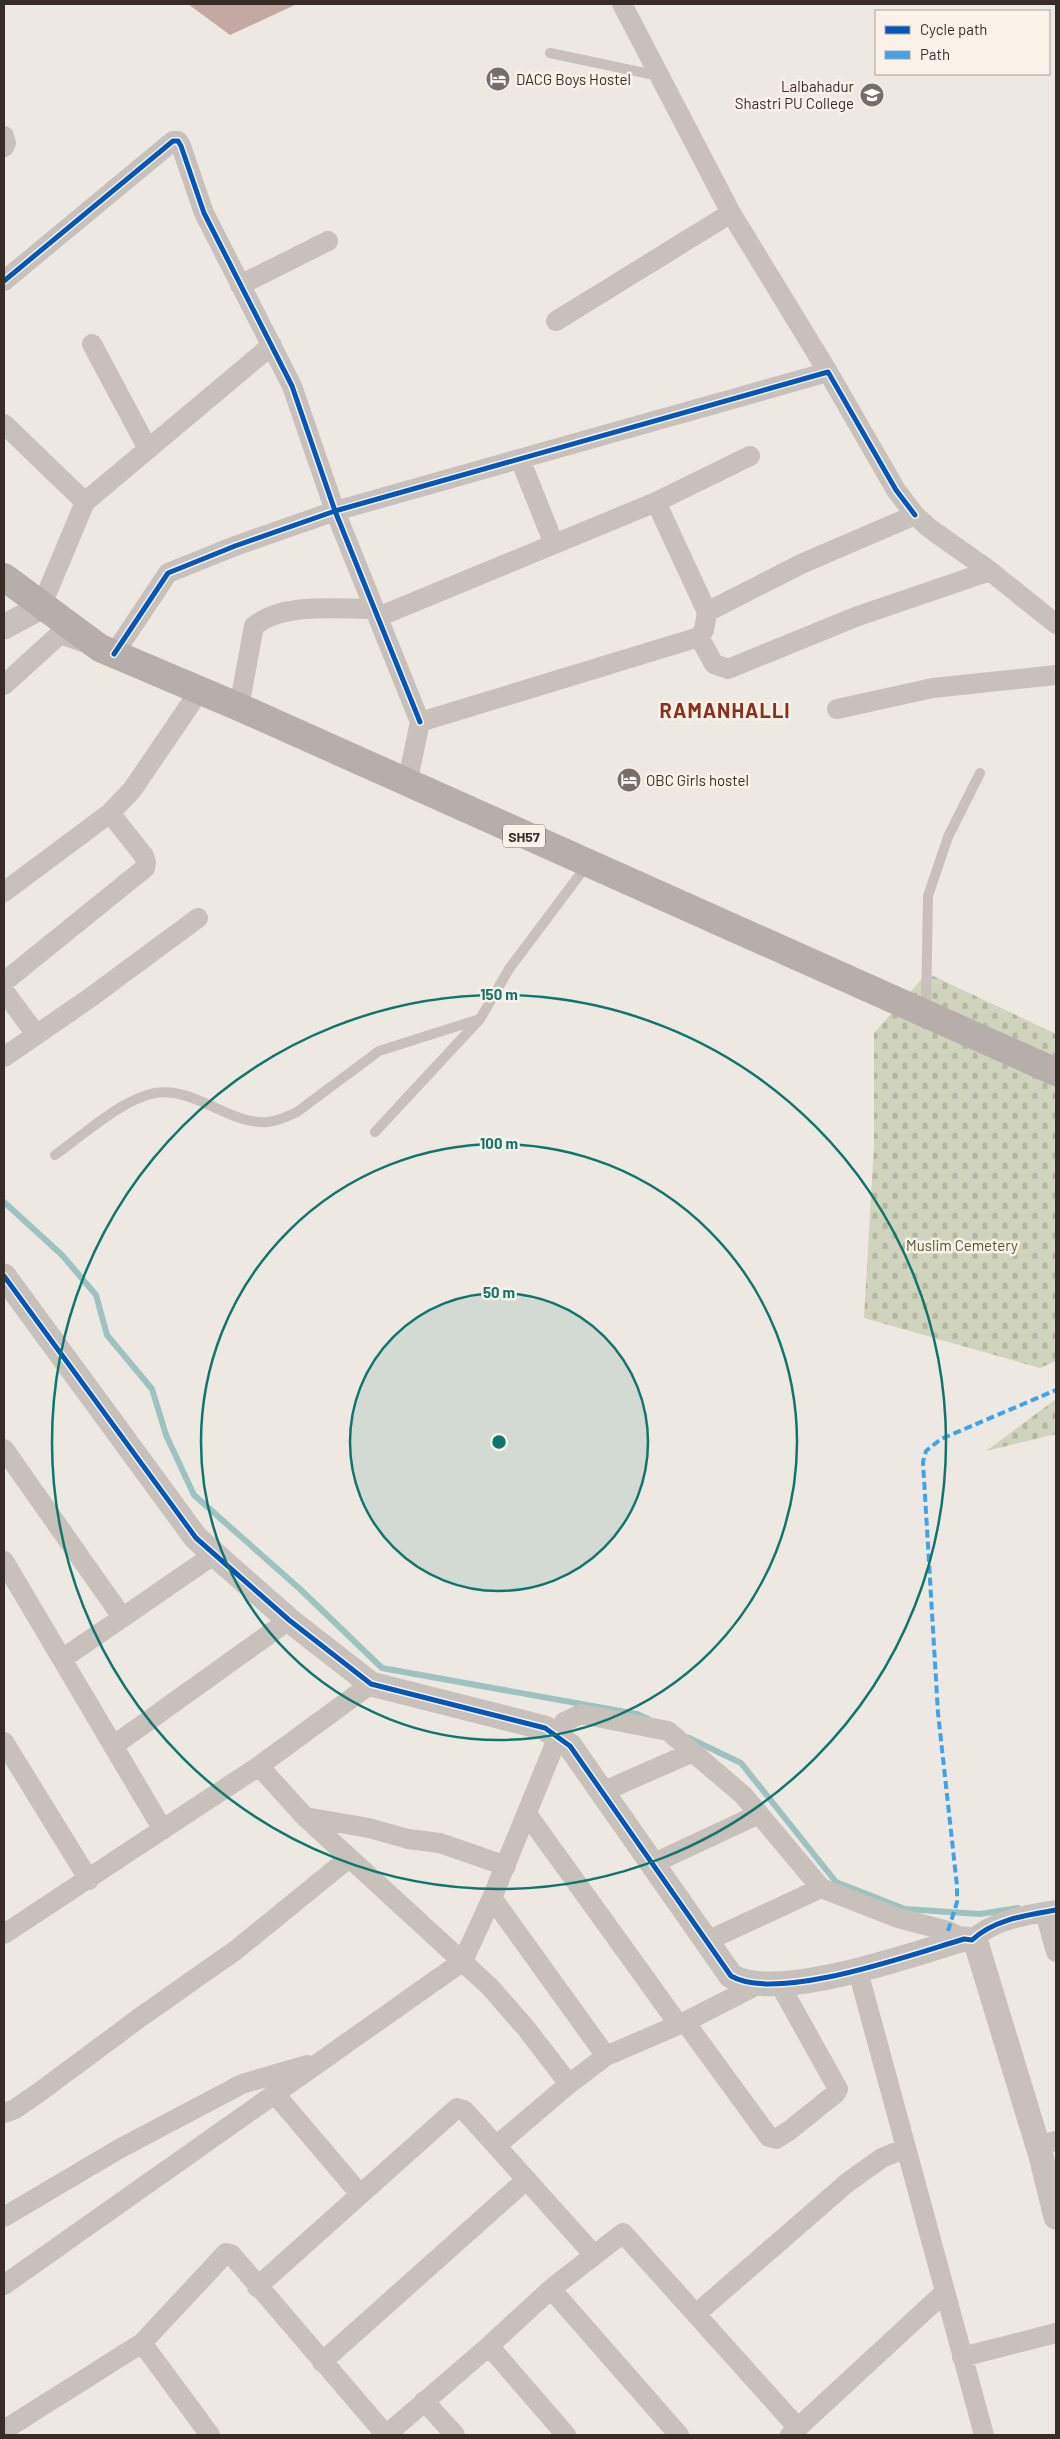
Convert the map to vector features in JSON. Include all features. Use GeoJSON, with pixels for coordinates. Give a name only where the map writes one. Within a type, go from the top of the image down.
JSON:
{"type":"FeatureCollection","features":[{"type":"Feature","properties":{"kind":"main road","name":"SH57"},"geometry":{"type":"LineString","coordinates":[[4,577],[41,607],[107,651],[234,705],[407,784],[1056,1072]]}},
{"type":"Feature","properties":{"kind":"street"},"geometry":{"type":"LineString","coordinates":[[622,4],[731,213],[828,372],[896,490],[915,515],[929,528],[990,571],[1056,624]]}},
{"type":"Feature","properties":{"kind":"street"},"geometry":{"type":"LineString","coordinates":[[4,136],[6,143],[4,147]]}},
{"type":"Feature","properties":{"kind":"street"},"geometry":{"type":"LineString","coordinates":[[4,281],[158,154],[173,142],[178,141],[182,146],[204,213],[292,386],[335,511],[420,722],[407,784]]}},
{"type":"Feature","properties":{"kind":"street"},"geometry":{"type":"LineString","coordinates":[[556,321],[731,213]]}},
{"type":"Feature","properties":{"kind":"street"},"geometry":{"type":"LineString","coordinates":[[240,285],[328,241]]}},
{"type":"Feature","properties":{"kind":"street"},"geometry":{"type":"LineString","coordinates":[[92,344],[148,449]]}},
{"type":"Feature","properties":{"kind":"street"},"geometry":{"type":"LineString","coordinates":[[4,627],[41,607],[85,502],[272,345]]}},
{"type":"Feature","properties":{"kind":"street"},"geometry":{"type":"LineString","coordinates":[[4,685],[60,634],[107,651],[168,573],[235,546],[335,511],[828,372]]}},
{"type":"Feature","properties":{"kind":"street"},"geometry":{"type":"LineString","coordinates":[[4,424],[85,502]]}},
{"type":"Feature","properties":{"kind":"street"},"geometry":{"type":"LineString","coordinates":[[4,892],[110,813],[132,790],[198,693],[234,705],[254,626],[264,618],[274,613],[297,610],[376,613],[656,502],[750,456]]}},
{"type":"Feature","properties":{"kind":"street"},"geometry":{"type":"LineString","coordinates":[[520,459],[554,544]]}},
{"type":"Feature","properties":{"kind":"street"},"geometry":{"type":"LineString","coordinates":[[420,722],[699,636],[704,630],[707,612],[656,502]]}},
{"type":"Feature","properties":{"kind":"street"},"geometry":{"type":"LineString","coordinates":[[707,612],[801,564],[915,515]]}},
{"type":"Feature","properties":{"kind":"street"},"geometry":{"type":"LineString","coordinates":[[699,636],[714,664],[728,669],[858,616],[990,571]]}},
{"type":"Feature","properties":{"kind":"street"},"geometry":{"type":"LineString","coordinates":[[838,709],[933,688],[1056,674]]}},
{"type":"Feature","properties":{"kind":"street"},"geometry":{"type":"LineString","coordinates":[[4,982],[145,868],[144,856],[110,813]]}},
{"type":"Feature","properties":{"kind":"street"},"geometry":{"type":"LineString","coordinates":[[4,1056],[35,1033],[87,1000],[198,918]]}},
{"type":"Feature","properties":{"kind":"street"},"geometry":{"type":"LineString","coordinates":[[4,991],[35,1033]]}},
{"type":"Feature","properties":{"kind":"street"},"geometry":{"type":"LineString","coordinates":[[4,1276],[196,1538],[289,1620],[371,1684],[546,1728],[570,1746],[731,1976],[769,1985],[838,2089],[835,2094],[790,2130],[776,2139],[769,2137],[682,2024],[527,1814]]}},
{"type":"Feature","properties":{"kind":"street"},"geometry":{"type":"LineString","coordinates":[[4,1449],[122,1618]]}},
{"type":"Feature","properties":{"kind":"street"},"geometry":{"type":"LineString","coordinates":[[62,1659],[215,1554]]}},
{"type":"Feature","properties":{"kind":"street"},"geometry":{"type":"LineString","coordinates":[[5,1565],[163,1830]]}},
{"type":"Feature","properties":{"kind":"street"},"geometry":{"type":"LineString","coordinates":[[114,1746],[289,1620]]}},
{"type":"Feature","properties":{"kind":"street"},"geometry":{"type":"LineString","coordinates":[[7,1925],[89,1880],[259,1766],[371,1684]]}},
{"type":"Feature","properties":{"kind":"street"},"geometry":{"type":"LineString","coordinates":[[4,2285],[463,1961],[506,1866],[564,1722],[581,1714],[668,1731],[744,1795],[821,1888],[898,1918],[948,1931],[977,1946],[1047,2143],[1056,2217]]}},
{"type":"Feature","properties":{"kind":"street"},"geometry":{"type":"LineString","coordinates":[[4,1742],[89,1880]]}},
{"type":"Feature","properties":{"kind":"street"},"geometry":{"type":"LineString","coordinates":[[602,1792],[693,1752]]}},
{"type":"Feature","properties":{"kind":"street"},"geometry":{"type":"LineString","coordinates":[[259,1766],[305,1818],[463,1961],[514,2013],[569,2084]]}},
{"type":"Feature","properties":{"kind":"street"},"geometry":{"type":"LineString","coordinates":[[652,1864],[760,1814]]}},
{"type":"Feature","properties":{"kind":"street"},"geometry":{"type":"LineString","coordinates":[[305,1818],[369,1828],[408,1839],[440,1843],[506,1866]]}},
{"type":"Feature","properties":{"kind":"street"},"geometry":{"type":"LineString","coordinates":[[4,2113],[14,2109],[41,2091],[142,2016],[236,1950],[349,1858]]}},
{"type":"Feature","properties":{"kind":"street"},"geometry":{"type":"LineString","coordinates":[[707,1941],[821,1888]]}},
{"type":"Feature","properties":{"kind":"street"},"geometry":{"type":"LineString","coordinates":[[492,1898],[606,2056]]}},
{"type":"Feature","properties":{"kind":"street"},"geometry":{"type":"LineString","coordinates":[[496,2146],[569,2084],[606,2056],[769,1985],[858,1971],[968,1940],[996,1924],[1051,1911],[1056,1952]]}},
{"type":"Feature","properties":{"kind":"street"},"geometry":{"type":"LineString","coordinates":[[858,1971],[982,2434]]}},
{"type":"Feature","properties":{"kind":"street"},"geometry":{"type":"LineString","coordinates":[[4,2217],[119,2149],[242,2084],[322,2061]]}},
{"type":"Feature","properties":{"kind":"street"},"geometry":{"type":"LineString","coordinates":[[275,2094],[360,2194]]}},
{"type":"Feature","properties":{"kind":"street"},"geometry":{"type":"LineString","coordinates":[[257,2287],[457,2108],[464,2110],[594,2255]]}},
{"type":"Feature","properties":{"kind":"street"},"geometry":{"type":"LineString","coordinates":[[696,2314],[848,2182],[882,2158],[906,2148]]}},
{"type":"Feature","properties":{"kind":"street"},"geometry":{"type":"LineString","coordinates":[[322,2362],[526,2180]]}},
{"type":"Feature","properties":{"kind":"street"},"geometry":{"type":"LineString","coordinates":[[4,2430],[142,2343],[226,2253],[231,2254],[257,2287],[386,2435],[490,2346],[550,2289],[623,2233],[696,2314],[794,2431],[945,2292]]}},
{"type":"Feature","properties":{"kind":"street"},"geometry":{"type":"LineString","coordinates":[[550,2289],[679,2435]]}},
{"type":"Feature","properties":{"kind":"street"},"geometry":{"type":"LineString","coordinates":[[962,2357],[1056,2333]]}},
{"type":"Feature","properties":{"kind":"street"},"geometry":{"type":"LineString","coordinates":[[142,2343],[207,2434]]}},
{"type":"Feature","properties":{"kind":"street"},"geometry":{"type":"LineString","coordinates":[[490,2346],[566,2435]]}},
{"type":"Feature","properties":{"kind":"street"},"geometry":{"type":"LineString","coordinates":[[424,2401],[455,2435]]}},
{"type":"Feature","properties":{"kind":"lane"},"geometry":{"type":"LineString","coordinates":[[550,53],[660,76]]}},
{"type":"Feature","properties":{"kind":"lane"},"geometry":{"type":"LineString","coordinates":[[926,1014],[928,896],[948,837],[980,773]]}},
{"type":"Feature","properties":{"kind":"lane"},"geometry":{"type":"LineString","coordinates":[[375,1132],[480,1019],[509,970],[588,864]]}},
{"type":"Feature","properties":{"kind":"lane"},"geometry":{"type":"LineString","coordinates":[[55,1155],[123,1106],[156,1093],[177,1094],[253,1120],[268,1122],[282,1119],[297,1112],[379,1051],[480,1019]]}},
{"type":"Feature","properties":{"kind":"green space","name":"Muslim Cemetery"},"geometry":{"type":"Polygon","coordinates":[[[927,973],[1056,1034],[1056,1361],[1040,1368],[864,1318],[874,1145],[874,1033],[927,973]]]}},
{"type":"Feature","properties":{"kind":"green space"},"geometry":{"type":"Polygon","coordinates":[[[1056,1399],[1056,1434],[986,1451],[1056,1399]]]}},
{"type":"Feature","properties":{"kind":"building"},"geometry":{"type":"Polygon","coordinates":[[[188,4],[297,4],[230,35],[188,4]]]}},
{"type":"Feature","properties":{"kind":"waterway"},"geometry":{"type":"LineString","coordinates":[[4,1202],[62,1255],[96,1295],[107,1335],[152,1389],[166,1435],[194,1495],[300,1589],[382,1668],[637,1714],[648,1719]]}},
{"type":"Feature","properties":{"kind":"waterway"},"geometry":{"type":"LineString","coordinates":[[689,1738],[741,1763],[836,1882],[905,1909],[980,1914],[1018,1908]]}},
{"type":"Feature","properties":{"kind":"marked path"},"geometry":{"type":"LineString","coordinates":[[948,1931],[957,1902],[957,1886],[938,1713],[923,1462],[926,1451],[941,1439],[1056,1390]]}},
{"type":"Feature","properties":{"kind":"cycle path"},"geometry":{"type":"LineString","coordinates":[[4,281],[173,141],[178,141],[204,213],[292,386],[335,511],[235,546],[168,573],[114,654]]}},
{"type":"Feature","properties":{"kind":"cycle path"},"geometry":{"type":"LineString","coordinates":[[420,722],[335,511],[828,372],[896,490],[915,515]]}},
{"type":"Feature","properties":{"kind":"cycle path"},"geometry":{"type":"LineString","coordinates":[[4,1276],[196,1538],[289,1620],[371,1684],[545,1728],[570,1746],[731,1976],[752,1983],[780,1984],[846,1973],[964,1939],[972,1940],[990,1927],[1012,1919],[1056,1910]]}},
{"type":"Feature","properties":{"kind":"place","name":"DACG Boys Hostel"},"geometry":{"type":"Point","coordinates":[498,79]}},
{"type":"Feature","properties":{"kind":"place","name":"Lalbahadur Shastri PU College"},"geometry":{"type":"Point","coordinates":[872,95]}},
{"type":"Feature","properties":{"kind":"place","name":"OBC Girls hostel"},"geometry":{"type":"Point","coordinates":[629,780]}},
{"type":"Feature","properties":{"kind":"district","name":"RAMANHALLI"},"geometry":{"type":"Point","coordinates":[725,710]}}]}
